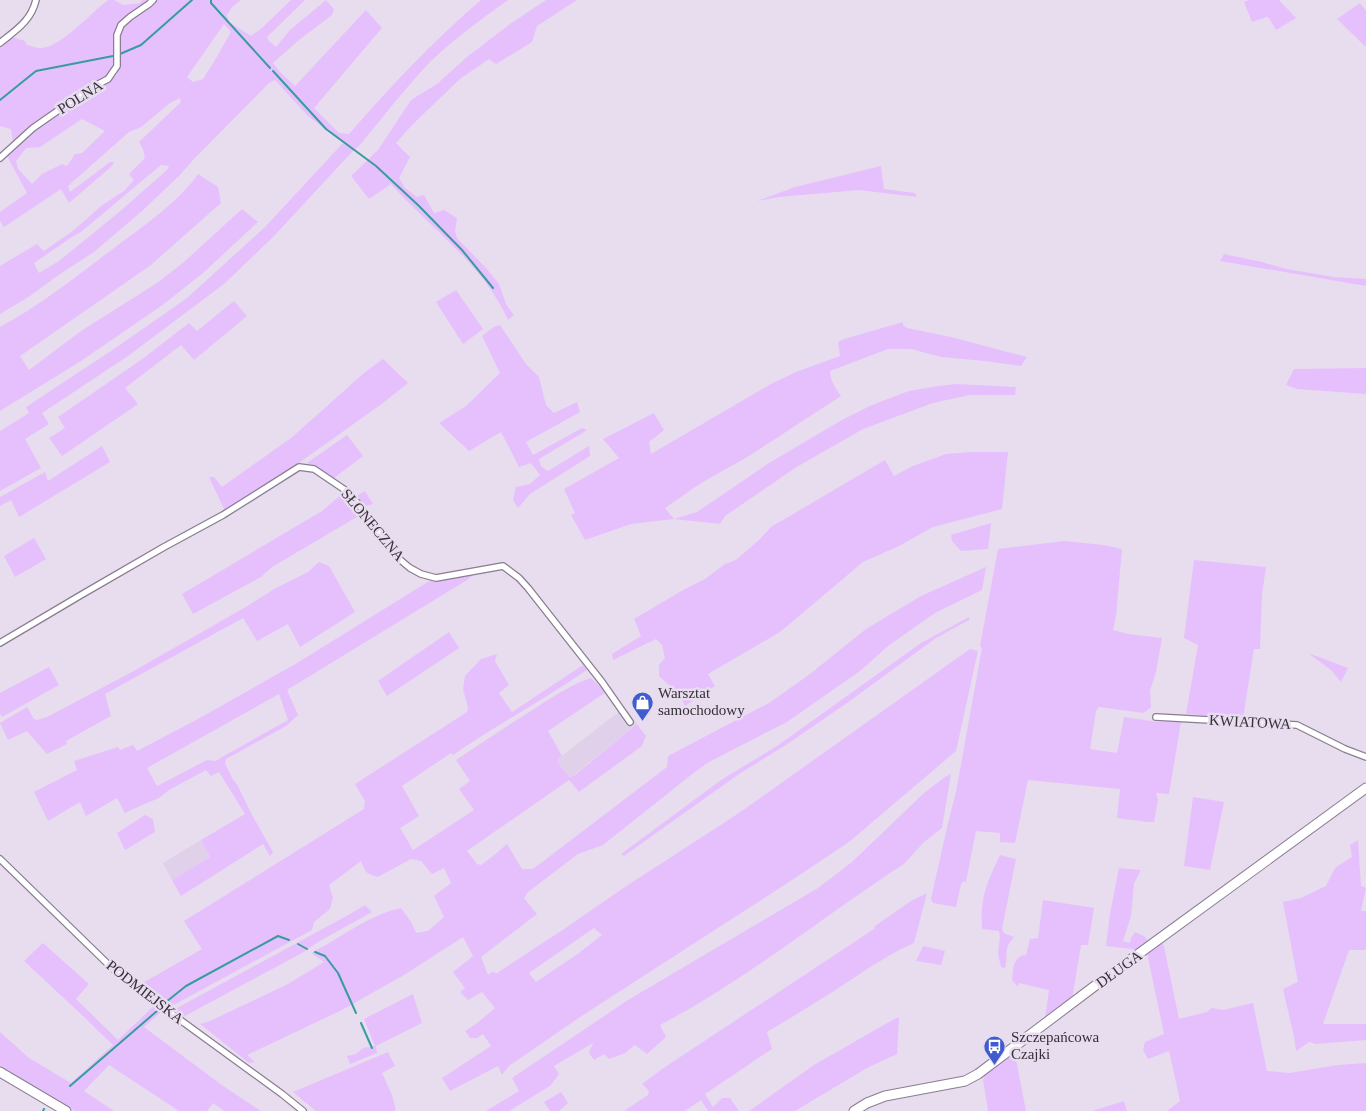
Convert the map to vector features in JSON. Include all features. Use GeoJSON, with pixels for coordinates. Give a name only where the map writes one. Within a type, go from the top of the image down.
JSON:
{"type":"FeatureCollection","features":[{"type":"Feature","properties":{"kind":"street"},"geometry":{"type":"LineString","coordinates":[[0,43],[25,23],[34,9],[36,0]]}},
{"type":"Feature","properties":{"kind":"street","name":"POLNA"},"geometry":{"type":"LineString","coordinates":[[0,158],[33,128],[88,89],[108,79],[117,66],[117,35],[121,24],[153,0]]}},
{"type":"Feature","properties":{"kind":"street","name":"SŁONECZNA"},"geometry":{"type":"LineString","coordinates":[[0,643],[223,515],[299,467],[314,469],[348,492],[398,558],[415,571],[436,578],[503,566],[528,588],[597,676],[630,722]]}},
{"type":"Feature","properties":{"kind":"street","name":"KWIATOWA"},"geometry":{"type":"LineString","coordinates":[[1156,717],[1297,725],[1345,750],[1366,757]]}},
{"type":"Feature","properties":{"kind":"street","name":"DŁUGA"},"geometry":{"type":"LineString","coordinates":[[854,1111],[867,1103],[885,1096],[965,1081],[978,1074],[1100,982],[1366,788]]}},
{"type":"Feature","properties":{"kind":"street","name":"PODMIEJSKA"},"geometry":{"type":"LineString","coordinates":[[0,859],[113,969],[303,1111]]}},
{"type":"Feature","properties":{"kind":"street"},"geometry":{"type":"LineString","coordinates":[[0,1072],[66,1111]]}},
{"type":"Feature","properties":{"kind":"shaded area"},"geometry":{"type":"Polygon","coordinates":[[[108,0],[114,0],[123,5],[150,0],[128,15],[117,27],[114,39],[115,58],[112,70],[99,81],[64,102],[13,142],[11,129],[0,126],[0,46],[12,37],[25,41],[27,45],[37,48],[50,46],[76,28],[108,0]]]}},
{"type":"Feature","properties":{"kind":"shaded area"},"geometry":{"type":"Polygon","coordinates":[[[156,0],[241,0],[232,7],[227,15],[229,22],[251,36],[291,0],[305,0],[267,37],[276,47],[290,30],[326,0],[334,9],[332,15],[273,63],[295,86],[366,10],[382,28],[314,108],[339,133],[349,134],[412,65],[481,0],[508,0],[459,36],[432,60],[359,146],[274,236],[224,284],[128,356],[42,413],[49,424],[25,439],[41,468],[0,491],[0,431],[29,413],[26,407],[187,298],[265,227],[343,143],[307,115],[275,80],[269,83],[179,176],[94,252],[0,314],[0,266],[37,244],[44,251],[74,230],[101,206],[124,191],[134,180],[129,174],[145,158],[139,142],[181,102],[180,98],[170,103],[141,127],[129,132],[68,186],[70,192],[110,162],[114,162],[112,166],[69,203],[61,189],[4,227],[0,221],[0,212],[27,193],[7,156],[29,134],[117,75],[121,30],[131,19],[156,0]],[[224,24],[187,77],[193,82],[203,79],[231,32],[224,24]],[[82,119],[40,147],[26,148],[16,161],[18,169],[32,184],[42,174],[62,164],[67,166],[75,154],[82,153],[105,131],[82,119]],[[161,165],[81,232],[34,263],[39,273],[59,261],[118,213],[167,170],[169,166],[161,165]]]}},
{"type":"Feature","properties":{"kind":"shaded area"},"geometry":{"type":"Polygon","coordinates":[[[546,0],[577,0],[537,26],[532,42],[496,64],[489,59],[460,79],[396,143],[410,157],[399,178],[405,188],[417,197],[424,195],[434,213],[444,210],[457,218],[455,230],[457,238],[499,284],[506,304],[514,315],[508,320],[498,300],[471,264],[391,184],[369,199],[351,176],[378,150],[411,100],[437,84],[467,57],[510,24],[546,0]]]}},
{"type":"Feature","properties":{"kind":"shaded area"},"geometry":{"type":"Polygon","coordinates":[[[1249,0],[1279,0],[1296,18],[1276,30],[1267,17],[1252,22],[1244,2],[1249,0]]]}},
{"type":"Feature","properties":{"kind":"shaded area"},"geometry":{"type":"Polygon","coordinates":[[[1360,3],[1366,11],[1366,47],[1337,19],[1360,3]]]}},
{"type":"Feature","properties":{"kind":"shaded area"},"geometry":{"type":"Polygon","coordinates":[[[881,166],[884,189],[915,193],[917,197],[859,190],[779,197],[757,201],[795,187],[881,166]]]}},
{"type":"Feature","properties":{"kind":"shaded area"},"geometry":{"type":"Polygon","coordinates":[[[198,174],[218,187],[221,203],[151,265],[20,356],[29,370],[81,331],[157,283],[184,262],[242,209],[258,222],[203,273],[164,304],[81,361],[0,411],[0,327],[58,290],[148,223],[170,205],[198,174]]]}},
{"type":"Feature","properties":{"kind":"shaded area"},"geometry":{"type":"Polygon","coordinates":[[[1224,254],[1286,269],[1334,277],[1366,279],[1366,286],[1220,261],[1224,254]]]}},
{"type":"Feature","properties":{"kind":"shaded area"},"geometry":{"type":"Polygon","coordinates":[[[456,290],[483,329],[463,344],[436,302],[456,290]]]}},
{"type":"Feature","properties":{"kind":"shaded area"},"geometry":{"type":"Polygon","coordinates":[[[234,301],[247,316],[194,360],[181,345],[125,388],[138,404],[62,456],[49,438],[65,428],[58,417],[141,360],[189,323],[197,331],[234,301]]]}},
{"type":"Feature","properties":{"kind":"shaded area"},"geometry":{"type":"Polygon","coordinates":[[[903,322],[903,325],[907,328],[951,337],[1027,357],[1021,366],[941,357],[911,349],[888,349],[830,371],[832,381],[841,396],[749,456],[701,483],[665,508],[674,519],[631,524],[585,540],[571,515],[575,513],[564,489],[619,458],[603,439],[654,413],[664,430],[649,442],[651,454],[771,384],[796,372],[840,356],[838,342],[903,322]]]}},
{"type":"Feature","properties":{"kind":"shaded area"},"geometry":{"type":"Polygon","coordinates":[[[500,325],[526,364],[539,377],[546,405],[554,413],[577,402],[580,412],[526,442],[533,455],[582,428],[587,430],[539,459],[541,466],[548,471],[589,446],[590,456],[530,494],[518,508],[513,500],[516,487],[530,484],[540,475],[531,463],[519,467],[501,432],[469,451],[439,423],[466,406],[500,373],[482,336],[500,325]]]}},
{"type":"Feature","properties":{"kind":"shaded area"},"geometry":{"type":"Polygon","coordinates":[[[383,359],[408,383],[296,465],[225,511],[209,477],[214,477],[222,487],[291,438],[364,373],[383,359]]]}},
{"type":"Feature","properties":{"kind":"shaded area"},"geometry":{"type":"Polygon","coordinates":[[[1366,368],[1366,394],[1297,389],[1286,385],[1294,369],[1366,368]]]}},
{"type":"Feature","properties":{"kind":"shaded area"},"geometry":{"type":"Polygon","coordinates":[[[956,384],[1016,387],[1015,395],[970,395],[933,403],[863,429],[795,468],[725,516],[720,524],[674,519],[697,512],[769,463],[842,420],[872,405],[909,391],[938,386],[956,384]]]}},
{"type":"Feature","properties":{"kind":"shaded area"},"geometry":{"type":"Polygon","coordinates":[[[347,435],[363,456],[334,478],[316,466],[307,463],[347,435]]]}},
{"type":"Feature","properties":{"kind":"shaded area"},"geometry":{"type":"Polygon","coordinates":[[[102,446],[110,462],[19,517],[11,500],[0,506],[0,497],[45,472],[48,481],[102,446]]]}},
{"type":"Feature","properties":{"kind":"shaded area"},"geometry":{"type":"Polygon","coordinates":[[[1008,452],[1002,509],[933,527],[899,546],[863,562],[780,632],[708,674],[715,686],[685,706],[677,690],[674,690],[659,676],[659,665],[665,658],[662,645],[656,639],[613,660],[612,654],[641,636],[634,619],[705,579],[725,564],[736,560],[771,527],[885,460],[894,476],[913,466],[946,454],[1008,452]]]}},
{"type":"Feature","properties":{"kind":"shaded area"},"geometry":{"type":"Polygon","coordinates":[[[365,491],[373,504],[364,505],[356,496],[365,491]]]}},
{"type":"Feature","properties":{"kind":"shaded area"},"geometry":{"type":"Polygon","coordinates":[[[343,493],[362,514],[272,567],[261,577],[193,614],[182,594],[322,511],[343,493]]]}},
{"type":"Feature","properties":{"kind":"shaded area"},"geometry":{"type":"Polygon","coordinates":[[[991,523],[988,549],[961,551],[952,541],[951,535],[991,523]]]}},
{"type":"Feature","properties":{"kind":"shaded area"},"geometry":{"type":"Polygon","coordinates":[[[34,538],[46,559],[15,577],[4,556],[34,538]]]}},
{"type":"Feature","properties":{"kind":"shaded area"},"geometry":{"type":"Polygon","coordinates":[[[1065,541],[1122,549],[1113,630],[1128,634],[1162,638],[1156,672],[1150,691],[1151,707],[1144,713],[1099,707],[1096,711],[1090,749],[1117,753],[1124,717],[1158,722],[1181,722],[1169,794],[1156,793],[1158,800],[1154,822],[1148,822],[1117,818],[1120,789],[1028,780],[1015,843],[1000,842],[1000,833],[976,831],[966,882],[963,881],[961,884],[956,907],[933,903],[931,899],[956,792],[998,549],[1065,541]]]}},
{"type":"Feature","properties":{"kind":"shaded area"},"geometry":{"type":"Polygon","coordinates":[[[1194,560],[1266,567],[1262,594],[1260,649],[1254,649],[1243,718],[1186,714],[1198,645],[1184,638],[1194,560]]]}},
{"type":"Feature","properties":{"kind":"shaded area"},"geometry":{"type":"Polygon","coordinates":[[[319,562],[329,566],[355,612],[300,647],[288,624],[257,641],[243,618],[105,694],[111,716],[66,741],[67,744],[47,754],[27,731],[8,740],[0,723],[27,707],[34,719],[47,717],[132,672],[276,588],[308,572],[319,562]]]}},
{"type":"Feature","properties":{"kind":"shaded area"},"geometry":{"type":"Polygon","coordinates":[[[986,567],[982,590],[935,613],[888,646],[860,671],[787,722],[707,763],[603,845],[578,854],[528,892],[524,898],[537,914],[481,957],[488,975],[492,972],[497,973],[739,813],[970,649],[978,651],[956,751],[849,842],[583,1015],[509,1066],[502,1075],[498,1066],[450,1091],[442,1078],[491,1046],[483,1034],[477,1038],[470,1038],[465,1031],[495,1008],[482,992],[468,1000],[460,992],[465,988],[453,972],[473,956],[463,937],[404,975],[342,1010],[247,1055],[255,1062],[249,1063],[200,1024],[288,984],[324,962],[311,953],[389,911],[401,908],[416,933],[428,931],[444,917],[434,896],[451,883],[444,868],[432,874],[421,861],[411,859],[378,877],[366,872],[361,861],[329,885],[333,898],[330,909],[314,922],[312,930],[170,1007],[141,984],[202,949],[184,921],[364,809],[365,801],[355,784],[467,712],[468,707],[463,689],[465,676],[481,659],[497,654],[495,661],[509,685],[499,693],[512,712],[583,665],[587,670],[453,755],[451,753],[402,786],[419,816],[400,828],[413,850],[474,810],[459,789],[470,781],[456,760],[507,726],[577,684],[591,678],[606,692],[548,731],[562,756],[557,762],[570,777],[575,775],[637,724],[646,736],[642,746],[579,792],[569,780],[467,851],[477,864],[481,865],[507,844],[522,869],[533,869],[667,767],[668,756],[769,703],[810,674],[866,629],[921,596],[986,567]],[[594,928],[529,973],[536,982],[602,935],[594,928]]]}},
{"type":"Feature","properties":{"kind":"shaded area"},"geometry":{"type":"Polygon","coordinates":[[[475,574],[287,690],[298,715],[286,726],[226,759],[225,763],[232,778],[273,852],[270,856],[263,844],[181,896],[172,880],[210,857],[201,840],[245,814],[219,772],[211,776],[206,770],[169,790],[159,798],[125,813],[117,798],[86,816],[80,802],[48,821],[34,792],[77,770],[74,761],[118,747],[120,750],[133,745],[137,751],[297,663],[431,580],[439,581],[475,574]],[[279,694],[147,768],[157,786],[207,760],[216,761],[288,720],[279,694]]]}},
{"type":"Feature","properties":{"kind":"shaded area"},"geometry":{"type":"Polygon","coordinates":[[[969,617],[969,620],[936,638],[847,703],[786,745],[739,774],[624,856],[621,854],[721,780],[777,746],[921,643],[969,617]]]}},
{"type":"Feature","properties":{"kind":"shaded area"},"geometry":{"type":"Polygon","coordinates":[[[449,632],[459,648],[387,696],[378,681],[449,632]]]}},
{"type":"Feature","properties":{"kind":"shaded area"},"geometry":{"type":"Polygon","coordinates":[[[1308,653],[1348,668],[1341,682],[1331,670],[1308,653]]]}},
{"type":"Feature","properties":{"kind":"shaded area"},"geometry":{"type":"Polygon","coordinates":[[[49,667],[59,685],[2,717],[0,713],[0,693],[49,667]]]}},
{"type":"Feature","properties":{"kind":"shaded area"},"geometry":{"type":"Polygon","coordinates":[[[625,707],[637,724],[571,777],[557,762],[558,759],[625,707]]]}},
{"type":"Feature","properties":{"kind":"shaded area"},"geometry":{"type":"Polygon","coordinates":[[[951,774],[942,828],[924,842],[904,864],[723,988],[660,1025],[666,1037],[647,1054],[635,1045],[625,1053],[609,1059],[604,1054],[594,1060],[589,1053],[593,1043],[554,1066],[559,1074],[550,1086],[509,1111],[486,1111],[519,1091],[512,1078],[628,1000],[818,888],[852,862],[924,793],[951,774]]]}},
{"type":"Feature","properties":{"kind":"shaded area"},"geometry":{"type":"Polygon","coordinates":[[[1193,797],[1224,802],[1210,870],[1184,866],[1193,797]]]}},
{"type":"Feature","properties":{"kind":"shaded area"},"geometry":{"type":"Polygon","coordinates":[[[145,815],[153,819],[155,832],[125,850],[117,833],[145,815]]]}},
{"type":"Feature","properties":{"kind":"shaded area"},"geometry":{"type":"Polygon","coordinates":[[[201,840],[210,857],[172,880],[163,863],[201,840]]]}},
{"type":"Feature","properties":{"kind":"shaded area"},"geometry":{"type":"Polygon","coordinates":[[[1358,840],[1361,886],[1366,888],[1361,911],[1366,911],[1366,950],[1349,950],[1323,1024],[1366,1024],[1366,1040],[1316,1044],[1309,1042],[1296,1051],[1283,989],[1298,982],[1283,902],[1301,898],[1326,886],[1335,868],[1352,857],[1350,845],[1358,840]]]}},
{"type":"Feature","properties":{"kind":"shaded area"},"geometry":{"type":"Polygon","coordinates":[[[1000,855],[1016,859],[1002,929],[1004,933],[1014,937],[1007,949],[1005,968],[1001,967],[998,954],[999,931],[982,929],[984,895],[1000,855]]]}},
{"type":"Feature","properties":{"kind":"shaded area"},"geometry":{"type":"Polygon","coordinates":[[[1119,868],[1141,870],[1134,883],[1131,916],[1123,941],[1130,943],[1135,932],[1144,936],[1149,942],[1140,950],[1106,946],[1119,868]]]}},
{"type":"Feature","properties":{"kind":"shaded area"},"geometry":{"type":"Polygon","coordinates":[[[927,893],[914,943],[883,959],[767,1032],[772,1049],[705,1094],[713,1107],[722,1098],[730,1098],[739,1111],[708,1111],[701,1100],[685,1111],[624,1111],[648,1095],[649,1091],[642,1084],[665,1067],[874,929],[875,926],[911,901],[927,893]]]}},
{"type":"Feature","properties":{"kind":"shaded area"},"geometry":{"type":"Polygon","coordinates":[[[1043,900],[1094,908],[1088,945],[1081,945],[1072,1000],[1045,1019],[1049,990],[1019,983],[1018,987],[1012,980],[1016,960],[1026,955],[1030,939],[1038,938],[1043,900]]]}},
{"type":"Feature","properties":{"kind":"shaded area"},"geometry":{"type":"Polygon","coordinates":[[[365,905],[372,912],[318,942],[304,952],[183,1017],[176,1012],[177,1008],[365,905]]]}},
{"type":"Feature","properties":{"kind":"shaded area"},"geometry":{"type":"Polygon","coordinates":[[[1161,942],[1164,946],[1179,1019],[1207,1012],[1212,1008],[1223,1010],[1253,1003],[1267,1071],[1290,1073],[1337,1065],[1366,1063],[1366,1111],[1167,1111],[1180,1101],[1169,1051],[1148,1059],[1143,1050],[1145,1042],[1164,1034],[1147,953],[1161,942]]]}},
{"type":"Feature","properties":{"kind":"shaded area"},"geometry":{"type":"Polygon","coordinates":[[[43,943],[89,984],[76,999],[118,1040],[155,1005],[162,1011],[144,1027],[223,1086],[261,1111],[224,1111],[213,1103],[207,1111],[179,1111],[109,1065],[84,1091],[114,1111],[75,1111],[0,1068],[0,1032],[29,1058],[71,1083],[113,1045],[24,961],[43,943]]]}},
{"type":"Feature","properties":{"kind":"shaded area"},"geometry":{"type":"Polygon","coordinates":[[[923,946],[945,951],[941,965],[916,961],[923,946]]]}},
{"type":"Feature","properties":{"kind":"shaded area"},"geometry":{"type":"Polygon","coordinates":[[[413,994],[422,1023],[376,1046],[377,1053],[350,1064],[347,1056],[356,1054],[363,1048],[375,1046],[364,1019],[413,994]]]}},
{"type":"Feature","properties":{"kind":"shaded area"},"geometry":{"type":"Polygon","coordinates":[[[899,1018],[897,1054],[867,1068],[795,1111],[749,1111],[814,1065],[899,1018]]]}},
{"type":"Feature","properties":{"kind":"shaded area"},"geometry":{"type":"Polygon","coordinates":[[[1013,1051],[1026,1111],[988,1111],[983,1080],[985,1074],[1013,1051]]]}},
{"type":"Feature","properties":{"kind":"shaded area"},"geometry":{"type":"Polygon","coordinates":[[[388,1052],[395,1066],[382,1073],[392,1095],[396,1110],[394,1111],[316,1111],[293,1092],[388,1052]]]}},
{"type":"Feature","properties":{"kind":"shaded area"},"geometry":{"type":"Polygon","coordinates":[[[561,1092],[568,1103],[559,1111],[550,1111],[544,1102],[561,1092]]]}},
{"type":"Feature","properties":{"kind":"shaded area"},"geometry":{"type":"Polygon","coordinates":[[[1124,1101],[1127,1111],[1092,1111],[1124,1101]]]}},
{"type":"Feature","properties":{"kind":"waterway"},"geometry":{"type":"LineString","coordinates":[[120,54],[141,45],[192,0]]}},
{"type":"Feature","properties":{"kind":"waterway"},"geometry":{"type":"LineString","coordinates":[[211,0],[211,3],[270,68]]}},
{"type":"Feature","properties":{"kind":"waterway"},"geometry":{"type":"LineString","coordinates":[[0,100],[36,71],[113,56]]}},
{"type":"Feature","properties":{"kind":"waterway"},"geometry":{"type":"LineString","coordinates":[[273,71],[326,129],[376,166],[418,205],[462,250],[493,288]]}},
{"type":"Feature","properties":{"kind":"waterway"},"geometry":{"type":"LineString","coordinates":[[166,1002],[186,986],[278,936],[289,940]]}},
{"type":"Feature","properties":{"kind":"waterway"},"geometry":{"type":"LineString","coordinates":[[298,944],[307,949]]}},
{"type":"Feature","properties":{"kind":"waterway"},"geometry":{"type":"LineString","coordinates":[[315,952],[325,956],[338,973],[356,1013]]}},
{"type":"Feature","properties":{"kind":"waterway"},"geometry":{"type":"LineString","coordinates":[[70,1086],[157,1011]]}},
{"type":"Feature","properties":{"kind":"waterway"},"geometry":{"type":"LineString","coordinates":[[361,1023],[372,1048]]}},
{"type":"Feature","properties":{"kind":"place","name":"Warsztat samochodowy"},"geometry":{"type":"Point","coordinates":[642,721]}},
{"type":"Feature","properties":{"kind":"place","name":"Szczepańcowa Czajki"},"geometry":{"type":"Point","coordinates":[995,1065]}}]}
